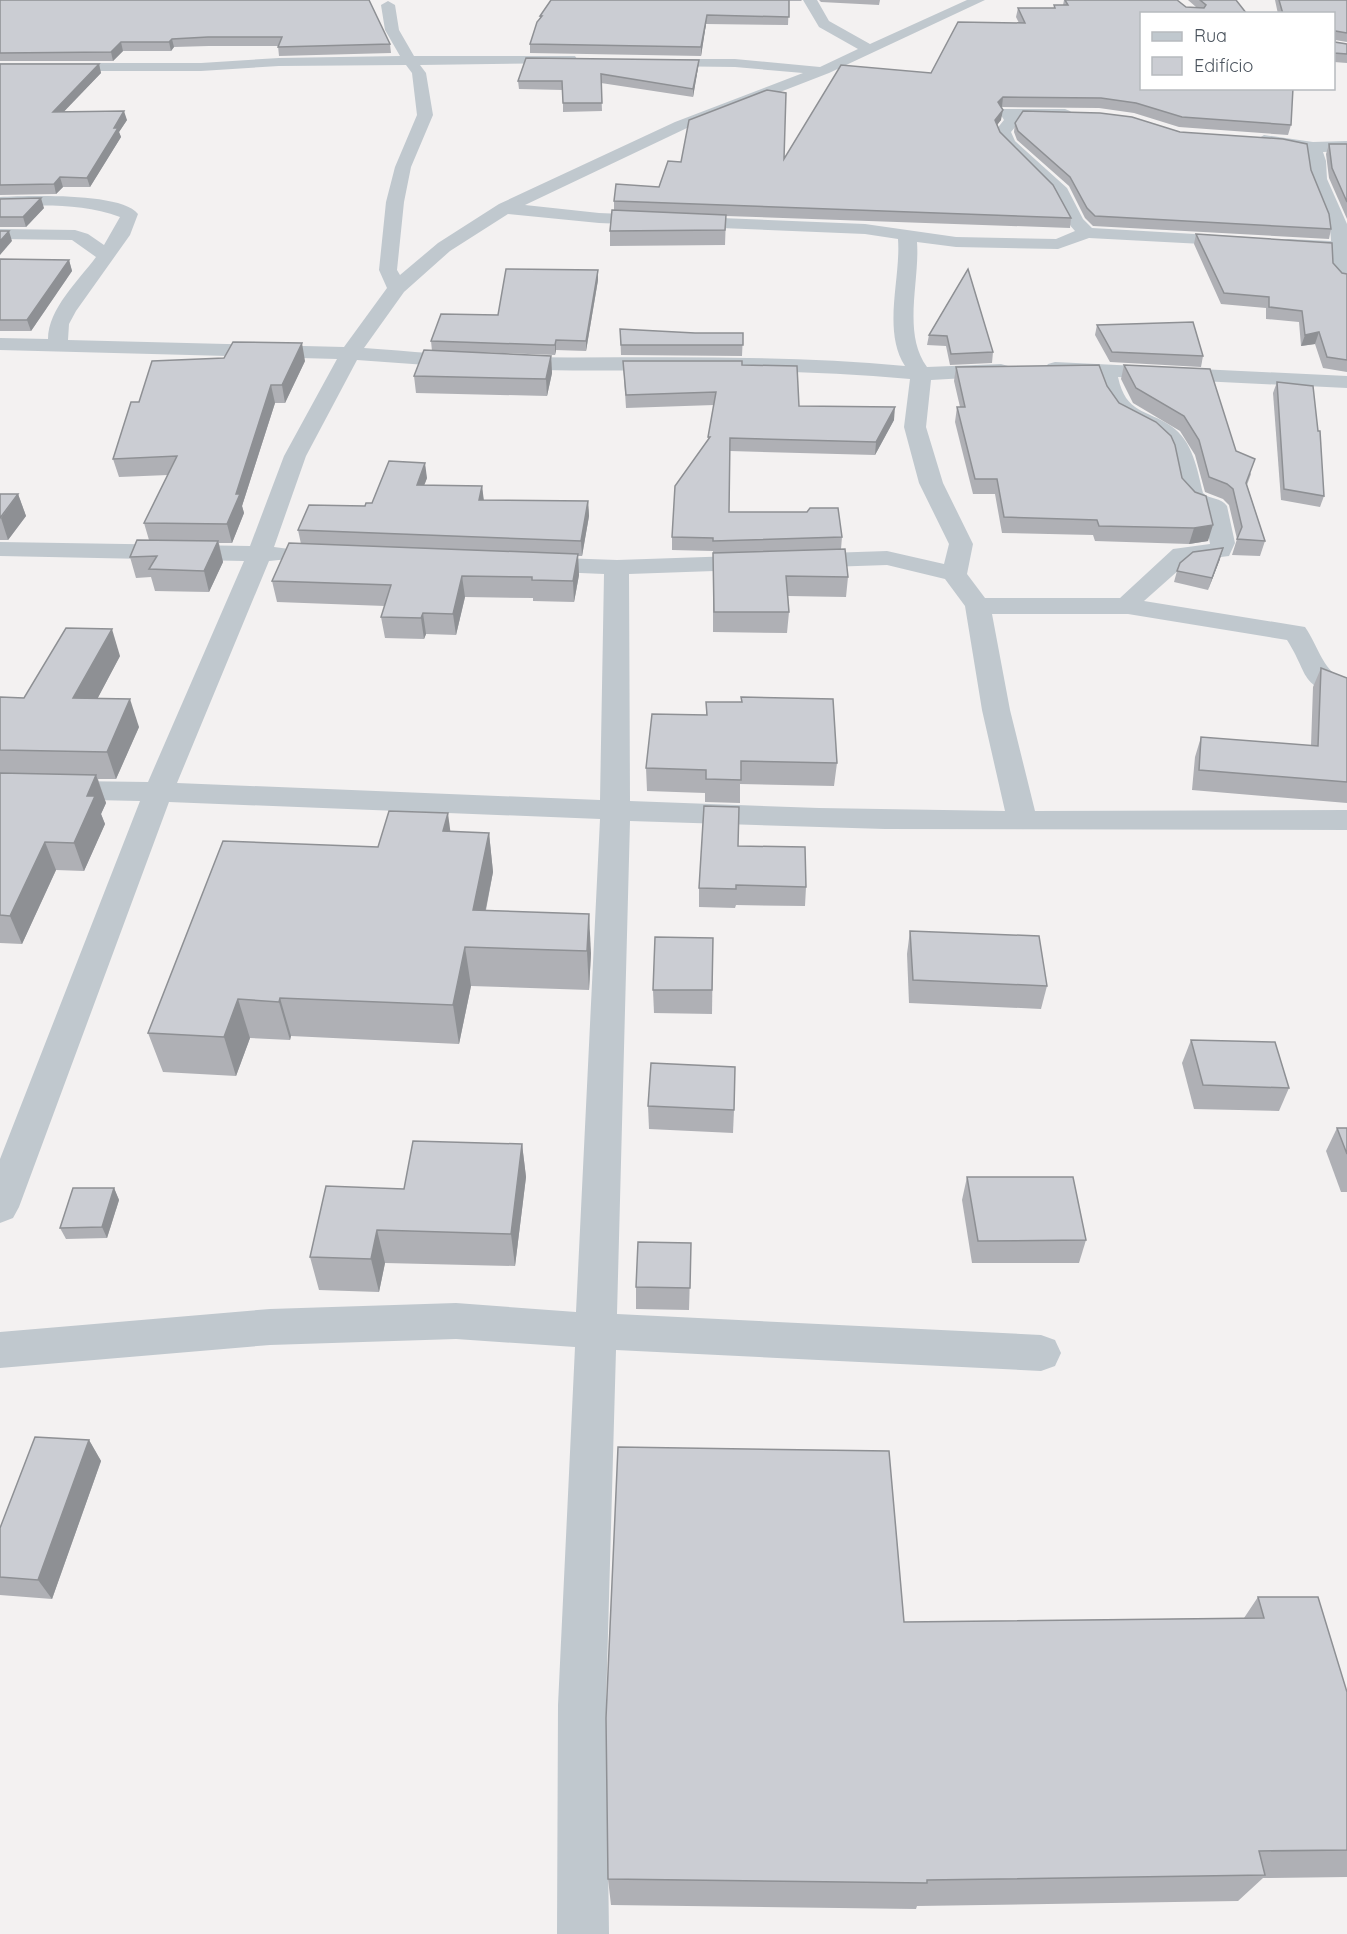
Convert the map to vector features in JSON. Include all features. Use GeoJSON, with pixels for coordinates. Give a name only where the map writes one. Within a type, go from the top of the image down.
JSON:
{"type":"FeatureCollection","features":[{"type":"Feature","properties":{"kind":"street"},"geometry":{"type":"LineString","coordinates":[[372,0],[391,2],[392,30],[418,73],[425,115],[403,167],[395,202],[388,270],[397,288]]}},
{"type":"Feature","properties":{"kind":"street"},"geometry":{"type":"LineString","coordinates":[[810,0],[824,24],[870,50]]}},
{"type":"Feature","properties":{"kind":"street"},"geometry":{"type":"LineString","coordinates":[[0,1207],[159,790],[260,553],[295,456],[350,353],[397,288],[444,247],[505,208],[681,125],[824,70],[978,0]]}},
{"type":"Feature","properties":{"kind":"street"},"geometry":{"type":"LineString","coordinates":[[0,67],[201,68],[279,62],[581,60]]}},
{"type":"Feature","properties":{"kind":"street"},"geometry":{"type":"LineString","coordinates":[[637,62],[735,63],[824,70]]}},
{"type":"Feature","properties":{"kind":"street"},"geometry":{"type":"LineString","coordinates":[[1083,113],[1007,112],[1012,120],[1003,131],[1008,143],[1061,192],[1075,221],[1087,233]]}},
{"type":"Feature","properties":{"kind":"street"},"geometry":{"type":"LineString","coordinates":[[1249,139],[1281,141],[1313,147],[1347,146]]}},
{"type":"Feature","properties":{"kind":"street"},"geometry":{"type":"LineString","coordinates":[[1313,147],[1318,161],[1319,179],[1337,218],[1343,247],[1341,272],[1347,278]]}},
{"type":"Feature","properties":{"kind":"street"},"geometry":{"type":"LineString","coordinates":[[0,202],[65,200],[113,207],[129,214],[130,221],[122,235],[79,290],[59,324],[58,345]]}},
{"type":"Feature","properties":{"kind":"street"},"geometry":{"type":"LineString","coordinates":[[505,208],[599,218],[865,229],[908,244],[925,247],[956,242],[1058,244],[1087,233],[1178,236],[1343,247]]}},
{"type":"Feature","properties":{"kind":"street"},"geometry":{"type":"LineString","coordinates":[[0,234],[75,236],[82,238],[106,255]]}},
{"type":"Feature","properties":{"kind":"street"},"geometry":{"type":"LineString","coordinates":[[908,244],[903,316],[909,356],[921,374],[915,427],[931,483],[961,544],[954,574]]}},
{"type":"Feature","properties":{"kind":"street"},"geometry":{"type":"LineString","coordinates":[[0,344],[350,353],[497,363],[860,368],[921,374],[1056,368],[1347,382]]}},
{"type":"Feature","properties":{"kind":"street"},"geometry":{"type":"LineString","coordinates":[[1106,371],[1110,390],[1129,415],[1164,431],[1181,451],[1192,494],[1198,501],[1215,506],[1223,543],[1220,550],[1182,554],[1134,597],[1128,606]]}},
{"type":"Feature","properties":{"kind":"street"},"geometry":{"type":"LineString","coordinates":[[0,549],[308,555]]}},
{"type":"Feature","properties":{"kind":"street"},"geometry":{"type":"LineString","coordinates":[[510,563],[618,567],[887,558],[954,574],[978,606],[996,710],[1022,819]]}},
{"type":"Feature","properties":{"kind":"street"},"geometry":{"type":"LineString","coordinates":[[583,1934],[582,1705],[594,1331],[615,811],[618,567]]}},
{"type":"Feature","properties":{"kind":"street"},"geometry":{"type":"LineString","coordinates":[[978,606],[1128,606],[1296,633],[1305,644],[1315,672],[1325,682],[1347,690]]}},
{"type":"Feature","properties":{"kind":"street"},"geometry":{"type":"LineString","coordinates":[[0,789],[159,790],[822,818],[1347,820]]}},
{"type":"Feature","properties":{"kind":"street"},"geometry":{"type":"LineString","coordinates":[[0,1350],[270,1327],[444,1321],[594,1331],[1041,1353]]}},
{"type":"Feature","properties":{"kind":"building"},"geometry":{"type":"Polygon","coordinates":[[[0,0],[369,0],[390,44],[278,47],[282,37],[208,37],[172,39],[169,42],[121,42],[111,52],[0,53],[0,0]]]}},
{"type":"Feature","properties":{"kind":"building"},"geometry":{"type":"Polygon","coordinates":[[[551,0],[789,0],[789,17],[707,15],[701,47],[530,44],[537,22],[551,0]]]}},
{"type":"Feature","properties":{"kind":"building"},"geometry":{"type":"Polygon","coordinates":[[[1065,0],[1177,0],[1186,7],[1204,8],[1206,5],[1200,0],[1236,0],[1245,12],[1140,12],[1140,90],[1293,90],[1291,125],[1182,117],[1136,103],[1101,98],[1003,97],[998,102],[1003,110],[995,120],[1000,132],[1053,185],[1071,218],[614,201],[616,184],[659,187],[668,161],[681,162],[689,120],[767,90],[786,93],[784,159],[841,65],[931,73],[958,22],[1025,23],[1018,8],[1055,8],[1054,5],[1068,5],[1065,0]]]}},
{"type":"Feature","properties":{"kind":"building"},"geometry":{"type":"Polygon","coordinates":[[[1279,0],[1347,0],[1347,33],[1335,31],[1335,12],[1282,12],[1279,0]]]}},
{"type":"Feature","properties":{"kind":"building"},"geometry":{"type":"Polygon","coordinates":[[[1335,42],[1347,44],[1347,54],[1335,53],[1335,42]]]}},
{"type":"Feature","properties":{"kind":"building"},"geometry":{"type":"Polygon","coordinates":[[[526,58],[699,60],[693,89],[601,74],[602,103],[563,103],[562,81],[518,81],[526,58]]]}},
{"type":"Feature","properties":{"kind":"building"},"geometry":{"type":"Polygon","coordinates":[[[0,64],[99,64],[53,112],[124,111],[114,128],[118,128],[87,178],[60,177],[54,184],[0,185],[0,64]]]}},
{"type":"Feature","properties":{"kind":"building"},"geometry":{"type":"Polygon","coordinates":[[[1023,111],[1100,113],[1132,117],[1180,132],[1283,139],[1307,144],[1311,170],[1329,214],[1331,229],[1095,216],[1087,208],[1070,177],[1018,131],[1015,123],[1023,111]]]}},
{"type":"Feature","properties":{"kind":"building"},"geometry":{"type":"Polygon","coordinates":[[[1329,144],[1347,144],[1347,202],[1332,168],[1329,144]]]}},
{"type":"Feature","properties":{"kind":"building"},"geometry":{"type":"Polygon","coordinates":[[[41,198],[23,217],[0,217],[0,199],[41,198]]]}},
{"type":"Feature","properties":{"kind":"building"},"geometry":{"type":"Polygon","coordinates":[[[612,210],[726,215],[725,230],[610,231],[612,210]]]}},
{"type":"Feature","properties":{"kind":"building"},"geometry":{"type":"Polygon","coordinates":[[[0,231],[9,231],[0,241],[0,231]]]}},
{"type":"Feature","properties":{"kind":"building"},"geometry":{"type":"Polygon","coordinates":[[[1196,234],[1332,243],[1333,263],[1342,273],[1347,274],[1347,360],[1327,357],[1319,332],[1305,335],[1302,311],[1269,307],[1269,297],[1224,293],[1196,234]]]}},
{"type":"Feature","properties":{"kind":"building"},"geometry":{"type":"Polygon","coordinates":[[[0,259],[69,260],[27,320],[0,320],[0,259]]]}},
{"type":"Feature","properties":{"kind":"building"},"geometry":{"type":"Polygon","coordinates":[[[506,269],[598,270],[586,341],[556,340],[555,345],[550,345],[431,341],[441,314],[498,315],[506,269]]]}},
{"type":"Feature","properties":{"kind":"building"},"geometry":{"type":"Polygon","coordinates":[[[968,269],[993,352],[951,354],[947,336],[929,335],[968,269]]]}},
{"type":"Feature","properties":{"kind":"building"},"geometry":{"type":"Polygon","coordinates":[[[1193,322],[1203,356],[1112,352],[1097,325],[1193,322]]]}},
{"type":"Feature","properties":{"kind":"building"},"geometry":{"type":"Polygon","coordinates":[[[620,329],[743,333],[743,345],[621,345],[620,329]]]}},
{"type":"Feature","properties":{"kind":"building"},"geometry":{"type":"Polygon","coordinates":[[[233,342],[302,343],[282,385],[271,385],[236,494],[240,494],[227,524],[144,523],[177,456],[113,459],[131,402],[139,402],[152,361],[224,358],[233,342]]]}},
{"type":"Feature","properties":{"kind":"building"},"geometry":{"type":"Polygon","coordinates":[[[424,350],[551,356],[546,379],[414,376],[424,350]]]}},
{"type":"Feature","properties":{"kind":"building"},"geometry":{"type":"Polygon","coordinates":[[[623,361],[742,361],[742,365],[797,366],[799,406],[895,407],[876,442],[730,438],[729,512],[807,512],[810,508],[838,508],[842,537],[713,541],[713,538],[672,537],[675,486],[710,437],[708,437],[716,392],[626,395],[623,361]]]}},
{"type":"Feature","properties":{"kind":"building"},"geometry":{"type":"Polygon","coordinates":[[[1099,365],[1107,386],[1119,403],[1156,422],[1171,436],[1182,478],[1195,492],[1206,496],[1213,525],[1194,528],[1099,526],[1097,520],[1004,517],[997,479],[975,479],[957,407],[965,407],[956,367],[1099,365]]]}},
{"type":"Feature","properties":{"kind":"building"},"geometry":{"type":"Polygon","coordinates":[[[1124,365],[1210,369],[1236,451],[1255,459],[1246,483],[1265,541],[1237,539],[1242,527],[1233,489],[1209,477],[1199,440],[1184,416],[1136,388],[1124,365]]]}},
{"type":"Feature","properties":{"kind":"building"},"geometry":{"type":"Polygon","coordinates":[[[1277,382],[1313,386],[1318,431],[1320,431],[1324,496],[1284,489],[1277,382]]]}},
{"type":"Feature","properties":{"kind":"building"},"geometry":{"type":"Polygon","coordinates":[[[389,461],[425,463],[417,485],[482,486],[479,500],[588,501],[581,541],[298,530],[309,505],[365,506],[366,503],[372,503],[389,461]]]}},
{"type":"Feature","properties":{"kind":"building"},"geometry":{"type":"Polygon","coordinates":[[[0,494],[18,494],[0,518],[0,494]]]}},
{"type":"Feature","properties":{"kind":"building"},"geometry":{"type":"Polygon","coordinates":[[[137,540],[218,541],[204,571],[149,569],[157,556],[130,557],[137,540]]]}},
{"type":"Feature","properties":{"kind":"building"},"geometry":{"type":"Polygon","coordinates":[[[289,543],[578,554],[573,581],[532,580],[532,577],[462,576],[453,614],[423,613],[421,618],[381,617],[391,585],[272,581],[289,543]]]}},
{"type":"Feature","properties":{"kind":"building"},"geometry":{"type":"Polygon","coordinates":[[[1223,548],[1212,578],[1177,571],[1180,563],[1193,552],[1223,548]]]}},
{"type":"Feature","properties":{"kind":"building"},"geometry":{"type":"Polygon","coordinates":[[[845,549],[848,577],[786,576],[789,612],[714,612],[713,553],[845,549]]]}},
{"type":"Feature","properties":{"kind":"building"},"geometry":{"type":"Polygon","coordinates":[[[66,628],[112,629],[73,698],[130,699],[107,752],[0,750],[0,697],[24,698],[66,628]]]}},
{"type":"Feature","properties":{"kind":"building"},"geometry":{"type":"Polygon","coordinates":[[[1321,668],[1347,678],[1347,782],[1199,770],[1201,737],[1318,746],[1321,668]]]}},
{"type":"Feature","properties":{"kind":"building"},"geometry":{"type":"Polygon","coordinates":[[[741,697],[833,699],[837,763],[741,761],[741,780],[706,779],[706,770],[646,768],[652,714],[707,715],[706,702],[742,702],[741,697]]]}},
{"type":"Feature","properties":{"kind":"building"},"geometry":{"type":"Polygon","coordinates":[[[0,773],[96,775],[87,796],[95,796],[74,843],[45,842],[10,916],[0,915],[0,773]]]}},
{"type":"Feature","properties":{"kind":"building"},"geometry":{"type":"Polygon","coordinates":[[[704,806],[739,807],[738,846],[805,847],[806,887],[736,885],[736,889],[699,888],[704,806]]]}},
{"type":"Feature","properties":{"kind":"building"},"geometry":{"type":"Polygon","coordinates":[[[389,811],[448,813],[443,831],[489,833],[473,910],[589,914],[587,951],[465,947],[453,1005],[280,998],[279,1002],[238,999],[224,1037],[148,1033],[223,841],[378,847],[389,811]]]}},
{"type":"Feature","properties":{"kind":"building"},"geometry":{"type":"Polygon","coordinates":[[[910,931],[1039,936],[1047,986],[913,980],[910,931]]]}},
{"type":"Feature","properties":{"kind":"building"},"geometry":{"type":"Polygon","coordinates":[[[655,937],[713,938],[712,990],[653,990],[655,937]]]}},
{"type":"Feature","properties":{"kind":"building"},"geometry":{"type":"Polygon","coordinates":[[[1191,1040],[1275,1042],[1289,1088],[1203,1085],[1191,1040]]]}},
{"type":"Feature","properties":{"kind":"building"},"geometry":{"type":"Polygon","coordinates":[[[651,1063],[735,1067],[734,1110],[648,1106],[651,1063]]]}},
{"type":"Feature","properties":{"kind":"building"},"geometry":{"type":"Polygon","coordinates":[[[1337,1128],[1347,1128],[1347,1154],[1337,1128]]]}},
{"type":"Feature","properties":{"kind":"building"},"geometry":{"type":"Polygon","coordinates":[[[413,1141],[522,1144],[511,1234],[377,1230],[371,1259],[310,1257],[326,1186],[404,1189],[413,1141]]]}},
{"type":"Feature","properties":{"kind":"building"},"geometry":{"type":"Polygon","coordinates":[[[967,1177],[1073,1177],[1086,1240],[978,1241],[967,1177]]]}},
{"type":"Feature","properties":{"kind":"building"},"geometry":{"type":"Polygon","coordinates":[[[73,1188],[114,1188],[102,1227],[60,1228],[73,1188]]]}},
{"type":"Feature","properties":{"kind":"building"},"geometry":{"type":"Polygon","coordinates":[[[638,1242],[691,1243],[690,1288],[636,1287],[638,1242]]]}},
{"type":"Feature","properties":{"kind":"building"},"geometry":{"type":"Polygon","coordinates":[[[35,1437],[89,1440],[38,1580],[0,1577],[0,1528],[35,1437]]]}},
{"type":"Feature","properties":{"kind":"building"},"geometry":{"type":"Polygon","coordinates":[[[618,1447],[889,1451],[904,1622],[1264,1618],[1258,1597],[1318,1597],[1347,1692],[1347,1850],[1259,1851],[1265,1875],[927,1880],[927,1883],[608,1879],[606,1718],[618,1447]]]}}]}
